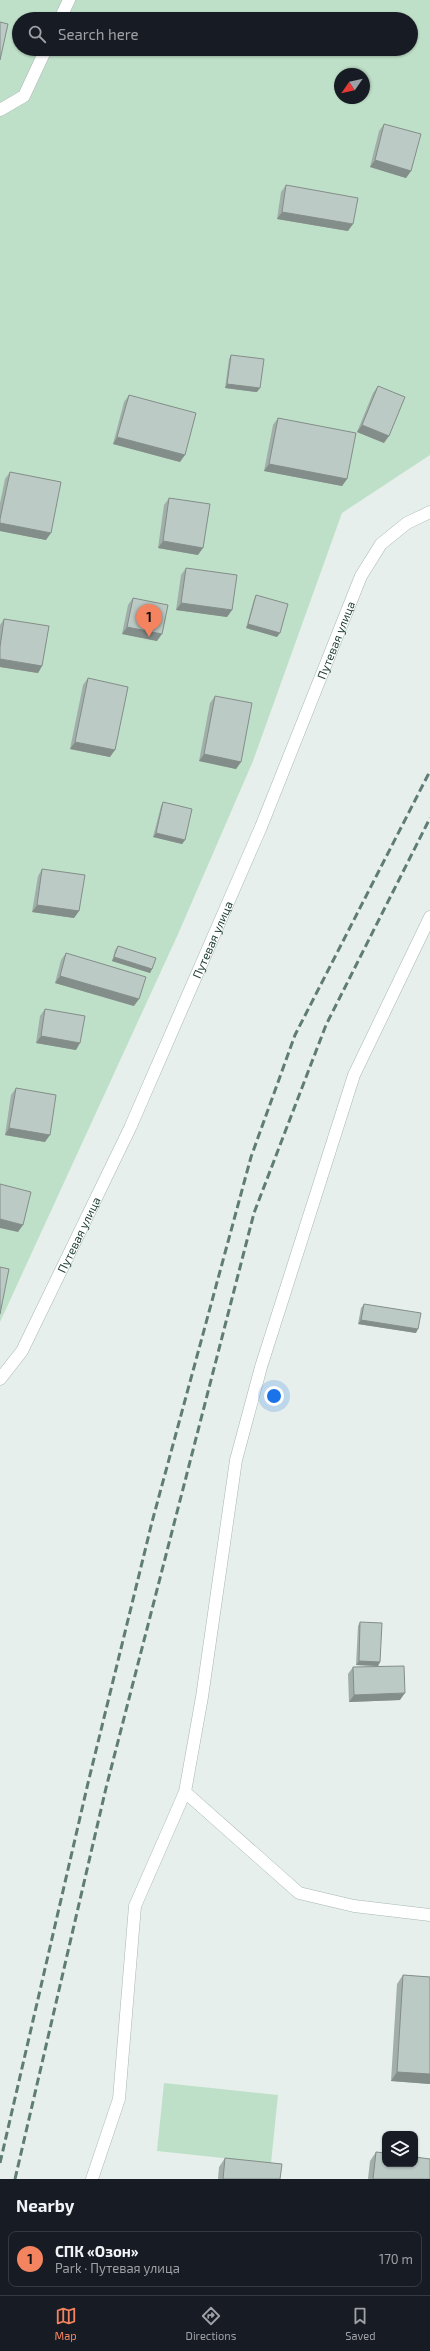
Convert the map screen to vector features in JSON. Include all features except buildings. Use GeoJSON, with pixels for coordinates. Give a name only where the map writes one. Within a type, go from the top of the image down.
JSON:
{"type":"FeatureCollection","features":[{"type":"Feature","properties":{"kind":"street"},"geometry":{"type":"LineString","coordinates":[[63,12],[69,0]]}},
{"type":"Feature","properties":{"kind":"street"},"geometry":{"type":"LineString","coordinates":[[0,110],[24,96],[43,56]]}},
{"type":"Feature","properties":{"kind":"street","name":"Путевая улица"},"geometry":{"type":"LineString","coordinates":[[0,1379],[22,1351],[130,1128],[261,827],[361,576],[381,544],[407,523],[430,512]]}},
{"type":"Feature","properties":{"kind":"street"},"geometry":{"type":"LineString","coordinates":[[92,2179],[119,2099],[135,1906],[185,1792],[202,1697],[236,1460],[261,1367],[354,1075],[430,917]]}},
{"type":"Feature","properties":{"kind":"street"},"geometry":{"type":"LineString","coordinates":[[185,1792],[300,1893],[354,1906],[430,1915]]}},
{"type":"Feature","properties":{"kind":"green space"},"geometry":{"type":"Polygon","coordinates":[[[0,0],[430,0],[430,455],[342,513],[253,761],[179,932],[0,1322],[0,0]]]}},
{"type":"Feature","properties":{"kind":"green space"},"geometry":{"type":"Polygon","coordinates":[[[164,2083],[278,2095],[271,2163],[157,2151],[164,2083]]]}},
{"type":"Feature","properties":{"kind":"railway"},"geometry":{"type":"LineString","coordinates":[[0,2163],[88,1783],[152,1522],[251,1157],[295,1035],[430,771]]}},
{"type":"Feature","properties":{"kind":"railway"},"geometry":{"type":"LineString","coordinates":[[15,2179],[106,1788],[254,1213],[326,1025],[430,818]]}},
{"type":"Feature","properties":{"kind":"place","name":"СПК «Озон»"},"geometry":{"type":"Point","coordinates":[149,637]}}]}
